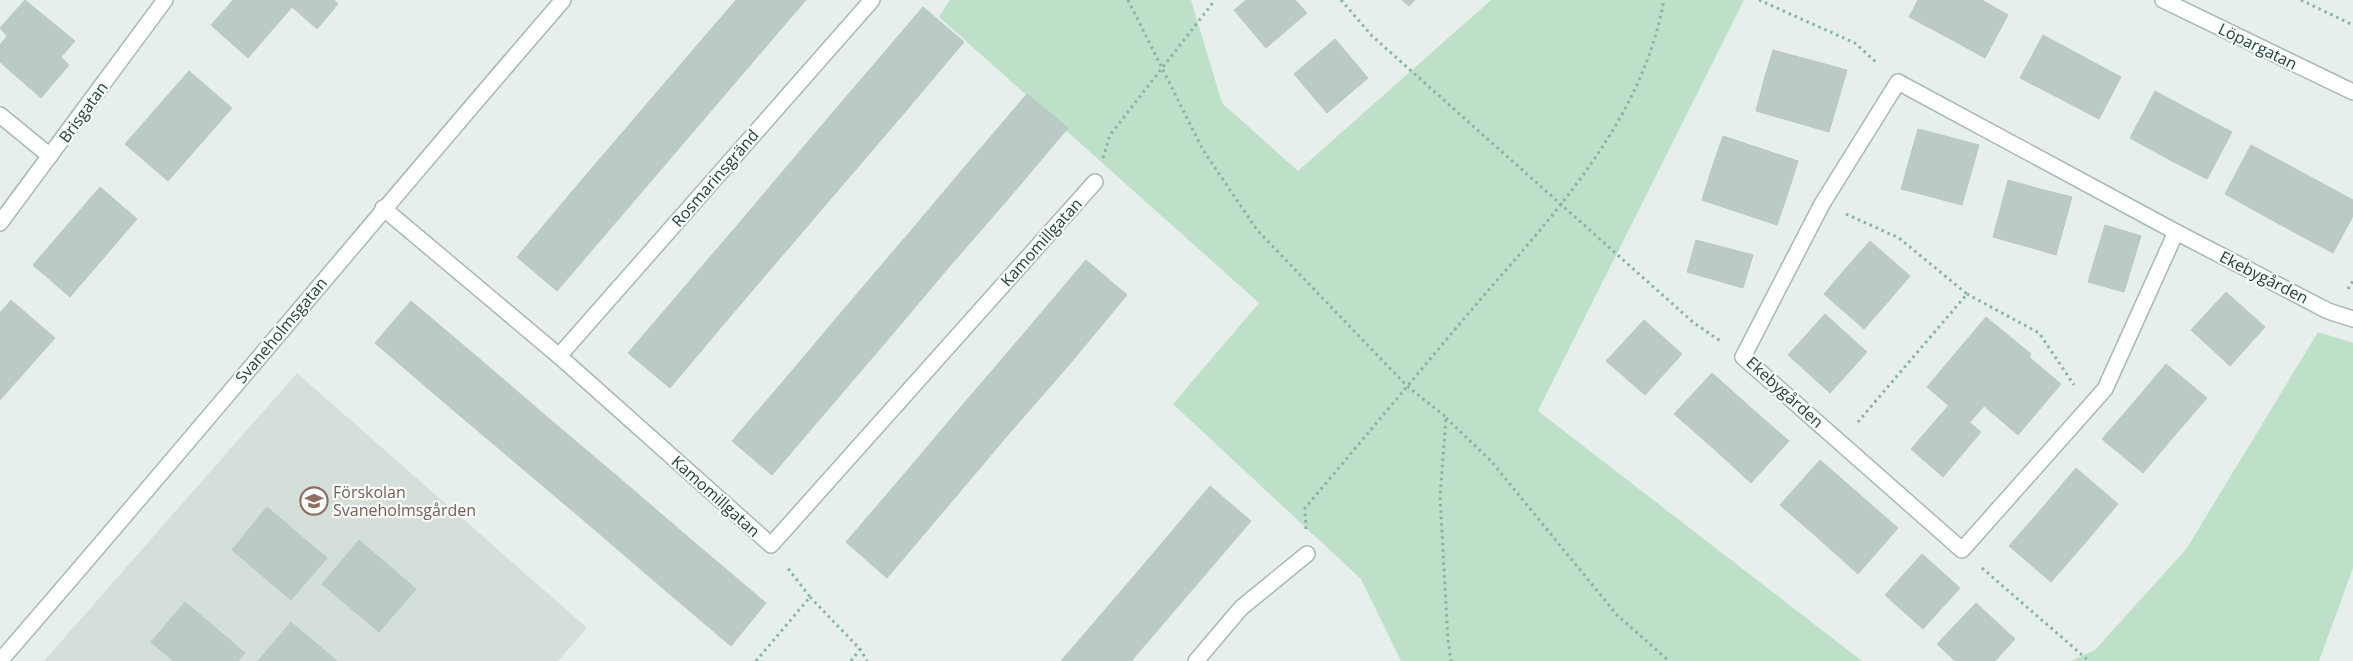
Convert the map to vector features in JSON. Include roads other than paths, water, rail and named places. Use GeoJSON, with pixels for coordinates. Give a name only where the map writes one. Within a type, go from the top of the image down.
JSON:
{"type":"FeatureCollection","features":[{"type":"Feature","properties":{"kind":"street","name":"Brisgatan"},"geometry":{"type":"LineString","coordinates":[[0,223],[166,0]]}},
{"type":"Feature","properties":{"kind":"street","name":"Svaneholmsgatan"},"geometry":{"type":"LineString","coordinates":[[0,661],[114,530],[383,208],[562,0]]}},
{"type":"Feature","properties":{"kind":"street","name":"Rosmarinsgränd"},"geometry":{"type":"LineString","coordinates":[[559,356],[872,0]]}},
{"type":"Feature","properties":{"kind":"street","name":"Löpargatan"},"geometry":{"type":"LineString","coordinates":[[2163,0],[2353,92]]}},
{"type":"Feature","properties":{"kind":"street","name":"Ekebygården"},"geometry":{"type":"LineString","coordinates":[[2176,232],[2105,389],[1962,550],[1743,357],[1822,204],[1898,82],[2176,232],[2328,311],[2353,319]]}},
{"type":"Feature","properties":{"kind":"street"},"geometry":{"type":"LineString","coordinates":[[0,115],[50,156]]}},
{"type":"Feature","properties":{"kind":"street","name":"Kamomillgatan"},"geometry":{"type":"LineString","coordinates":[[383,208],[559,356],[771,545],[1095,182]]}},
{"type":"Feature","properties":{"kind":"street"},"geometry":{"type":"LineString","coordinates":[[1196,661],[1241,608],[1307,554]]}},
{"type":"Feature","properties":{"kind":"place","name":"Förskolan Svaneholmsgården"},"geometry":{"type":"Point","coordinates":[314,501]}}]}
